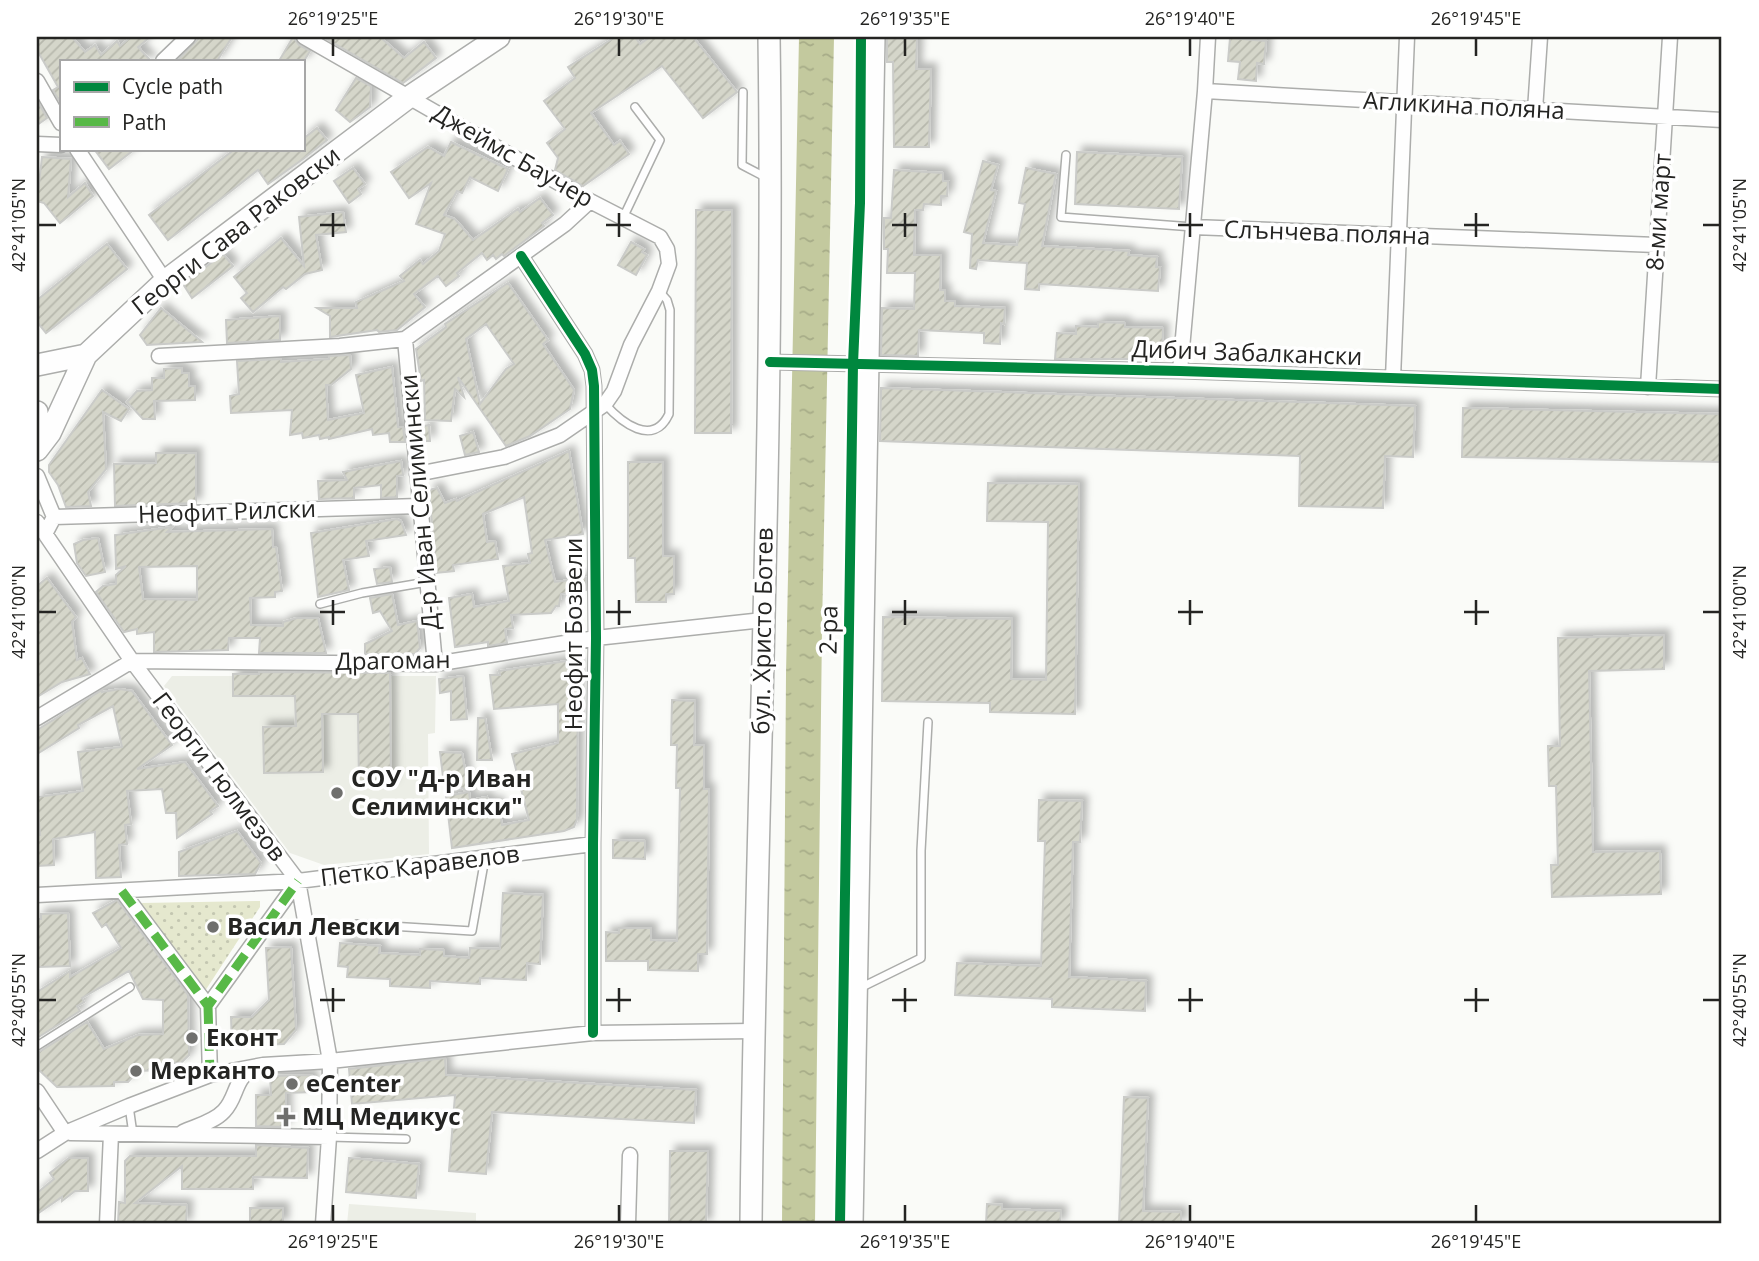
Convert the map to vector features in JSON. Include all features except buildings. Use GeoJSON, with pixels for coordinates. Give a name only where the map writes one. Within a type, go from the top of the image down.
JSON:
{"type":"FeatureCollection","features":[{"type":"Feature","properties":{"kind":"main road","name":"Георги Сава Раковски"},"geometry":{"type":"LineString","coordinates":[[37,450],[50,433],[86,355],[165,281],[409,97],[499,37]]}},
{"type":"Feature","properties":{"kind":"main road","name":"бул. Христо Ботев"},"geometry":{"type":"LineString","coordinates":[[751,1224],[762,620],[770,362],[769,37]]}},
{"type":"Feature","properties":{"kind":"main road"},"geometry":{"type":"LineString","coordinates":[[852,1224],[874,37]]}},
{"type":"Feature","properties":{"kind":"main road"},"geometry":{"type":"LineString","coordinates":[[37,365],[86,355]]}},
{"type":"Feature","properties":{"kind":"main road"},"geometry":{"type":"LineString","coordinates":[[37,412],[37,430]]}},
{"type":"Feature","properties":{"kind":"street"},"geometry":{"type":"LineString","coordinates":[[164,60],[188,37]]}},
{"type":"Feature","properties":{"kind":"street","name":"Джеймс Баучер"},"geometry":{"type":"LineString","coordinates":[[304,37],[590,201],[660,237],[667,249],[669,264],[659,291],[631,345],[614,391],[600,409]]}},
{"type":"Feature","properties":{"kind":"street"},"geometry":{"type":"LineString","coordinates":[[1180,371],[1208,37]]}},
{"type":"Feature","properties":{"kind":"street"},"geometry":{"type":"LineString","coordinates":[[1393,378],[1408,37]]}},
{"type":"Feature","properties":{"kind":"street"},"geometry":{"type":"LineString","coordinates":[[1535,110],[1540,37]]}},
{"type":"Feature","properties":{"kind":"street","name":"8-ми март"},"geometry":{"type":"LineString","coordinates":[[1648,387],[1670,37]]}},
{"type":"Feature","properties":{"kind":"street"},"geometry":{"type":"LineString","coordinates":[[37,81],[60,121]]}},
{"type":"Feature","properties":{"kind":"street","name":"Агликина поляна"},"geometry":{"type":"LineString","coordinates":[[1205,91],[1722,120]]}},
{"type":"Feature","properties":{"kind":"street"},"geometry":{"type":"LineString","coordinates":[[37,144],[60,145]]}},
{"type":"Feature","properties":{"kind":"street"},"geometry":{"type":"LineString","coordinates":[[78,150],[165,281]]}},
{"type":"Feature","properties":{"kind":"street"},"geometry":{"type":"LineString","coordinates":[[159,356],[341,346],[405,339],[565,224],[590,201]]}},
{"type":"Feature","properties":{"kind":"street","name":"Слънчева поляна"},"geometry":{"type":"LineString","coordinates":[[1193,228],[1656,245]]}},
{"type":"Feature","properties":{"kind":"street","name":"Неофит Бозвели"},"geometry":{"type":"LineString","coordinates":[[521,256],[585,354],[592,370],[600,409],[593,844],[593,1033]]}},
{"type":"Feature","properties":{"kind":"street","name":"Д-р Иван Селимински"},"geometry":{"type":"LineString","coordinates":[[405,339],[435,664]]}},
{"type":"Feature","properties":{"kind":"street","name":"Дибич Забалкански"},"geometry":{"type":"LineString","coordinates":[[770,362],[1180,371],[1722,389]]}},
{"type":"Feature","properties":{"kind":"street"},"geometry":{"type":"LineString","coordinates":[[418,474],[503,457],[560,435],[600,409]]}},
{"type":"Feature","properties":{"kind":"street"},"geometry":{"type":"LineString","coordinates":[[37,476],[54,517],[41,528]]}},
{"type":"Feature","properties":{"kind":"street","name":"Неофит Рилски"},"geometry":{"type":"LineString","coordinates":[[54,517],[419,506]]}},
{"type":"Feature","properties":{"kind":"street","name":"Георги Гюлмезов"},"geometry":{"type":"LineString","coordinates":[[41,528],[132,661],[298,881],[330,1061],[329,1137],[323,1224]]}},
{"type":"Feature","properties":{"kind":"street","name":"Драгоман"},"geometry":{"type":"LineString","coordinates":[[132,661],[435,664],[596,638],[762,620]]}},
{"type":"Feature","properties":{"kind":"street"},"geometry":{"type":"LineString","coordinates":[[37,718],[132,661]]}},
{"type":"Feature","properties":{"kind":"street","name":"Петко Каравелов"},"geometry":{"type":"LineString","coordinates":[[37,895],[298,881],[593,844]]}},
{"type":"Feature","properties":{"kind":"street"},"geometry":{"type":"LineString","coordinates":[[208,1006],[298,881]]}},
{"type":"Feature","properties":{"kind":"street"},"geometry":{"type":"LineString","coordinates":[[122,891],[208,1006],[210,1075]]}},
{"type":"Feature","properties":{"kind":"street"},"geometry":{"type":"LineString","coordinates":[[37,1151],[65,1133],[210,1075],[263,1065],[330,1061],[593,1033],[753,1031]]}},
{"type":"Feature","properties":{"kind":"street"},"geometry":{"type":"LineString","coordinates":[[176,1135],[218,1117],[230,1103],[242,1076],[263,1065]]}},
{"type":"Feature","properties":{"kind":"street"},"geometry":{"type":"LineString","coordinates":[[37,1091],[65,1133]]}},
{"type":"Feature","properties":{"kind":"street"},"geometry":{"type":"LineString","coordinates":[[65,1133],[329,1137]]}},
{"type":"Feature","properties":{"kind":"street"},"geometry":{"type":"LineString","coordinates":[[107,1224],[111,1134]]}},
{"type":"Feature","properties":{"kind":"street"},"geometry":{"type":"LineString","coordinates":[[628,1224],[630,1155]]}},
{"type":"Feature","properties":{"kind":"lane"},"geometry":{"type":"LineString","coordinates":[[743,92],[742,165],[771,180]]}},
{"type":"Feature","properties":{"kind":"lane"},"geometry":{"type":"LineString","coordinates":[[623,218],[660,140],[635,107]]}},
{"type":"Feature","properties":{"kind":"lane","name":"Слънчева поляна"},"geometry":{"type":"LineString","coordinates":[[1066,155],[1061,217],[1193,228]]}},
{"type":"Feature","properties":{"kind":"lane"},"geometry":{"type":"LineString","coordinates":[[600,409],[631,428],[656,428],[664,423],[669,414],[670,310],[667,300],[659,291]]}},
{"type":"Feature","properties":{"kind":"lane"},"geometry":{"type":"LineString","coordinates":[[320,604],[362,593],[427,582]]}},
{"type":"Feature","properties":{"kind":"lane"},"geometry":{"type":"LineString","coordinates":[[857,989],[921,958],[921,851],[928,722]]}},
{"type":"Feature","properties":{"kind":"lane"},"geometry":{"type":"LineString","coordinates":[[357,924],[472,931],[485,858]]}},
{"type":"Feature","properties":{"kind":"lane"},"geometry":{"type":"LineString","coordinates":[[37,1046],[131,987]]}},
{"type":"Feature","properties":{"kind":"lane"},"geometry":{"type":"LineString","coordinates":[[129,1106],[133,1134]]}},
{"type":"Feature","properties":{"kind":"lane"},"geometry":{"type":"LineString","coordinates":[[329,1137],[405,1139]]}},
{"type":"Feature","properties":{"kind":"shaded area","name":"СОУ \"Д-р Иван Селимински\""},"geometry":{"type":"Polygon","coordinates":[[[172,676],[436,676],[435,733],[428,734],[429,854],[324,865],[290,853],[164,686],[172,676]]]}},
{"type":"Feature","properties":{"kind":"shaded area"},"geometry":{"type":"Polygon","coordinates":[[[260,901],[260,907],[205,991],[143,911],[141,903],[260,901]]]}},
{"type":"Feature","properties":{"kind":"shaded area"},"geometry":{"type":"Polygon","coordinates":[[[349,1204],[476,1213],[476,1224],[347,1224],[349,1204]]]}},
{"type":"Feature","properties":{"kind":"water"},"geometry":{"type":"Polygon","coordinates":[[[799,37],[834,37],[822,628],[815,1224],[782,1224],[786,674],[799,37]]]}},
{"type":"Feature","properties":{"kind":"marked path"},"geometry":{"type":"LineString","coordinates":[[122,891],[208,1006],[298,881]]}},
{"type":"Feature","properties":{"kind":"marked path"},"geometry":{"type":"LineString","coordinates":[[208,1006],[210,1075]]}},
{"type":"Feature","properties":{"kind":"cycle path","name":"2-ра"},"geometry":{"type":"LineString","coordinates":[[840,1224],[853,364],[860,203],[861,37]]}},
{"type":"Feature","properties":{"kind":"cycle path"},"geometry":{"type":"LineString","coordinates":[[521,256],[585,354],[592,370],[594,386],[596,638],[593,1033]]}},
{"type":"Feature","properties":{"kind":"cycle path"},"geometry":{"type":"LineString","coordinates":[[770,362],[1180,371],[1722,389]]}},
{"type":"Feature","properties":{"kind":"place","name":"СОУ \"Д-р Иван Селимински\""},"geometry":{"type":"Point","coordinates":[337,793]}},
{"type":"Feature","properties":{"kind":"place","name":"Васил Левски"},"geometry":{"type":"Point","coordinates":[213,927]}},
{"type":"Feature","properties":{"kind":"place","name":"Еконт"},"geometry":{"type":"Point","coordinates":[192,1038]}},
{"type":"Feature","properties":{"kind":"place","name":"Мерканто"},"geometry":{"type":"Point","coordinates":[136,1071]}},
{"type":"Feature","properties":{"kind":"place","name":"eCenter"},"geometry":{"type":"Point","coordinates":[292,1084]}},
{"type":"Feature","properties":{"kind":"place","name":"МЦ Медикус"},"geometry":{"type":"Point","coordinates":[286,1117]}}]}
